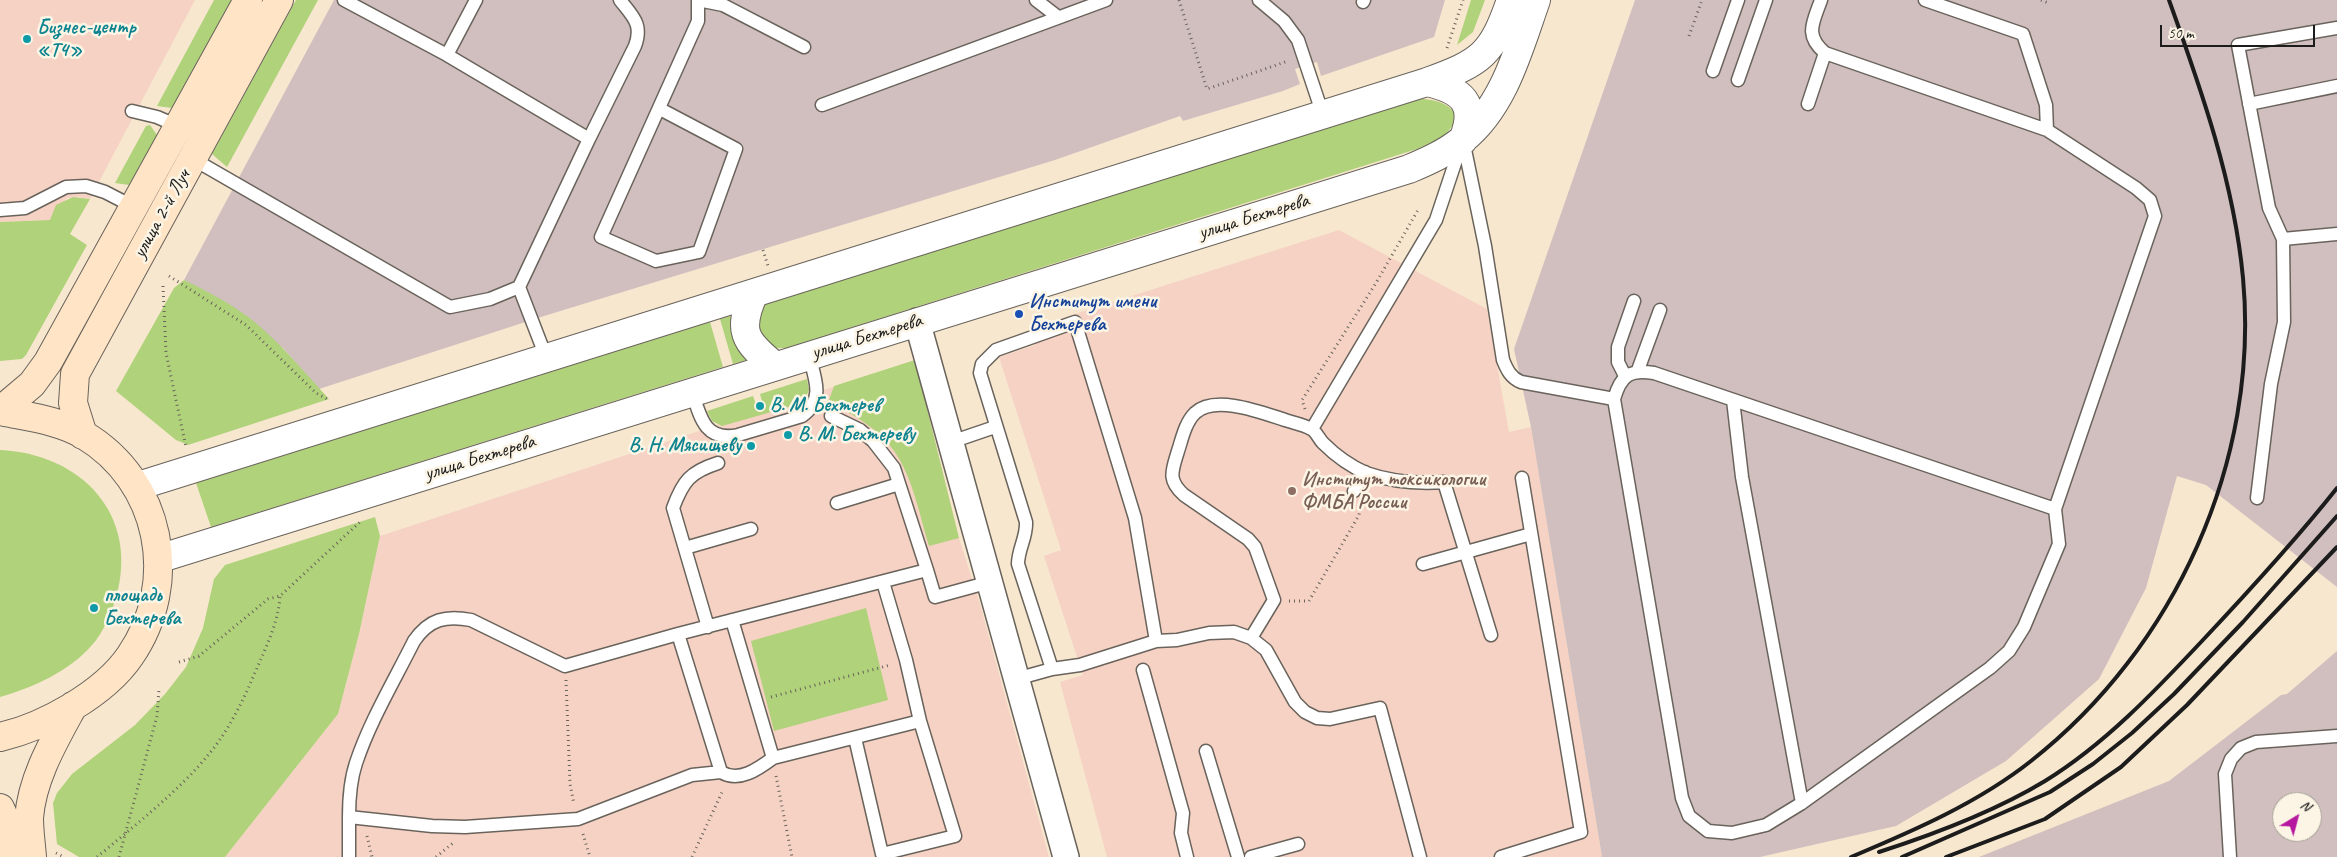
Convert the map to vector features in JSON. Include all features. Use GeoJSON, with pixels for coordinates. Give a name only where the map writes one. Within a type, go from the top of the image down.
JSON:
{"type":"FeatureCollection","features":[{"type":"Feature","properties":{"kind":"main road","name":"улица 2-й Луч"},"geometry":{"type":"LineString","coordinates":[[0,411],[32,384],[48,362],[248,0]]}},
{"type":"Feature","properties":{"kind":"main road","name":"улица 2-й Луч"},"geometry":{"type":"LineString","coordinates":[[83,434],[73,403],[75,374],[279,0]]}},
{"type":"Feature","properties":{"kind":"main road"},"geometry":{"type":"LineString","coordinates":[[0,411],[50,421],[83,434],[120,463],[138,486],[153,520],[158,559],[155,598],[144,631],[130,656],[114,676],[95,692],[73,706],[14,734],[0,736]]}},
{"type":"Feature","properties":{"kind":"main road"},"geometry":{"type":"LineString","coordinates":[[32,857],[29,818],[36,783],[47,756],[73,706]]}},
{"type":"Feature","properties":{"kind":"main road"},"geometry":{"type":"LineString","coordinates":[[0,808],[5,819],[8,857]]}},
{"type":"Feature","properties":{"kind":"street"},"geometry":{"type":"LineString","coordinates":[[1510,38],[1511,0]]}},
{"type":"Feature","properties":{"kind":"street"},"geometry":{"type":"LineString","coordinates":[[138,486],[1427,82],[1463,68],[1510,38],[1536,0]]}},
{"type":"Feature","properties":{"kind":"street","name":"улица Бехтерева"},"geometry":{"type":"LineString","coordinates":[[158,559],[1409,169],[1437,157],[1463,140],[1481,121],[1497,97],[1510,38]]}},
{"type":"Feature","properties":{"kind":"street"},"geometry":{"type":"LineString","coordinates":[[1427,82],[1456,92],[1466,101],[1469,114],[1463,140]]}},
{"type":"Feature","properties":{"kind":"street"},"geometry":{"type":"LineString","coordinates":[[754,293],[745,313],[745,336],[752,347],[776,366]]}},
{"type":"Feature","properties":{"kind":"street"},"geometry":{"type":"LineString","coordinates":[[917,322],[1066,857]]}},
{"type":"Feature","properties":{"kind":"lane"},"geometry":{"type":"LineString","coordinates":[[344,0],[446,55],[589,139]]}},
{"type":"Feature","properties":{"kind":"lane"},"geometry":{"type":"LineString","coordinates":[[446,55],[476,0]]}},
{"type":"Feature","properties":{"kind":"lane"},"geometry":{"type":"LineString","coordinates":[[192,158],[450,307],[490,299],[519,287],[589,139],[636,46],[640,34],[637,22],[620,0]]}},
{"type":"Feature","properties":{"kind":"lane"},"geometry":{"type":"LineString","coordinates":[[660,109],[736,149],[699,252],[656,261],[601,237],[698,21],[698,0],[724,5],[804,47]]}},
{"type":"Feature","properties":{"kind":"lane"},"geometry":{"type":"LineString","coordinates":[[1036,0],[1058,17]]}},
{"type":"Feature","properties":{"kind":"lane"},"geometry":{"type":"LineString","coordinates":[[822,105],[1106,0]]}},
{"type":"Feature","properties":{"kind":"lane"},"geometry":{"type":"LineString","coordinates":[[1259,0],[1284,21],[1298,40],[1323,115]]}},
{"type":"Feature","properties":{"kind":"lane"},"geometry":{"type":"LineString","coordinates":[[1713,71],[1738,0]]}},
{"type":"Feature","properties":{"kind":"lane"},"geometry":{"type":"LineString","coordinates":[[1738,80],[1766,0]]}},
{"type":"Feature","properties":{"kind":"lane"},"geometry":{"type":"LineString","coordinates":[[1821,0],[1811,30],[1814,44],[1825,53],[2047,130],[2136,188],[2150,200],[2155,216],[2055,509],[2059,544],[2024,627],[2008,651],[1990,668],[1802,803],[1766,825],[1732,833],[1708,831],[1689,816],[1682,798],[1614,399],[1618,386],[1625,376],[1638,370],[1654,373],[2055,509]]}},
{"type":"Feature","properties":{"kind":"lane"},"geometry":{"type":"LineString","coordinates":[[1925,0],[2023,34],[2046,105],[2047,130]]}},
{"type":"Feature","properties":{"kind":"lane"},"geometry":{"type":"LineString","coordinates":[[2257,498],[2271,384],[2284,322],[2283,239],[2269,208],[2238,45],[2337,28]]}},
{"type":"Feature","properties":{"kind":"lane"},"geometry":{"type":"LineString","coordinates":[[1808,104],[1825,53]]}},
{"type":"Feature","properties":{"kind":"lane"},"geometry":{"type":"LineString","coordinates":[[2249,104],[2337,86]]}},
{"type":"Feature","properties":{"kind":"lane"},"geometry":{"type":"LineString","coordinates":[[132,111],[157,117],[178,126]]}},
{"type":"Feature","properties":{"kind":"lane"},"geometry":{"type":"LineString","coordinates":[[1463,140],[1485,246],[1507,370],[1514,379],[1521,382],[1614,399]]}},
{"type":"Feature","properties":{"kind":"lane"},"geometry":{"type":"LineString","coordinates":[[1312,429],[1436,220],[1463,140]]}},
{"type":"Feature","properties":{"kind":"lane"},"geometry":{"type":"LineString","coordinates":[[0,210],[25,208],[66,187],[86,186],[105,192],[134,207]]}},
{"type":"Feature","properties":{"kind":"lane"},"geometry":{"type":"LineString","coordinates":[[2283,239],[2337,234]]}},
{"type":"Feature","properties":{"kind":"lane"},"geometry":{"type":"LineString","coordinates":[[519,287],[546,358]]}},
{"type":"Feature","properties":{"kind":"lane"},"geometry":{"type":"LineString","coordinates":[[1625,376],[1618,362],[1618,347],[1634,301]]}},
{"type":"Feature","properties":{"kind":"lane"},"geometry":{"type":"LineString","coordinates":[[1638,370],[1660,310]]}},
{"type":"Feature","properties":{"kind":"lane"},"geometry":{"type":"LineString","coordinates":[[1052,669],[1018,564],[1018,552],[1027,532],[1026,522],[995,427],[980,373],[982,364],[996,350],[1075,322],[1135,518],[1156,641]]}},
{"type":"Feature","properties":{"kind":"lane"},"geometry":{"type":"LineString","coordinates":[[692,392],[703,422],[718,436],[738,435],[802,416],[811,410],[816,401],[817,392],[809,356]]}},
{"type":"Feature","properties":{"kind":"lane"},"geometry":{"type":"LineString","coordinates":[[1734,400],[1742,478],[1802,803]]}},
{"type":"Feature","properties":{"kind":"lane"},"geometry":{"type":"LineString","coordinates":[[1251,638],[1274,600],[1255,547],[1175,487],[1172,478],[1173,468],[1188,422],[1203,408],[1229,406],[1254,410],[1312,429],[1322,442],[1342,460],[1365,472],[1390,480],[1418,484],[1444,482],[1491,636]]}},
{"type":"Feature","properties":{"kind":"lane"},"geometry":{"type":"LineString","coordinates":[[831,416],[860,430],[873,441],[894,468],[935,597],[990,582]]}},
{"type":"Feature","properties":{"kind":"lane"},"geometry":{"type":"LineString","coordinates":[[950,442],[995,427]]}},
{"type":"Feature","properties":{"kind":"lane"},"geometry":{"type":"LineString","coordinates":[[708,627],[673,508],[680,490],[688,479],[699,469],[718,463]]}},
{"type":"Feature","properties":{"kind":"lane"},"geometry":{"type":"LineString","coordinates":[[1354,491],[1365,472]]}},
{"type":"Feature","properties":{"kind":"lane"},"geometry":{"type":"LineString","coordinates":[[1501,857],[1581,832],[1522,478]]}},
{"type":"Feature","properties":{"kind":"lane"},"geometry":{"type":"LineString","coordinates":[[837,503],[899,484]]}},
{"type":"Feature","properties":{"kind":"lane"},"geometry":{"type":"LineString","coordinates":[[685,548],[751,529]]}},
{"type":"Feature","properties":{"kind":"lane"},"geometry":{"type":"LineString","coordinates":[[1423,564],[1531,534]]}},
{"type":"Feature","properties":{"kind":"lane"},"geometry":{"type":"LineString","coordinates":[[349,857],[348,817],[350,789],[356,764],[367,737],[414,641],[421,630],[431,622],[444,618],[471,620],[565,666],[678,634],[927,570]]}},
{"type":"Feature","properties":{"kind":"lane"},"geometry":{"type":"LineString","coordinates":[[854,738],[882,854],[955,836],[920,721],[906,660],[883,582]]}},
{"type":"Feature","properties":{"kind":"lane"},"geometry":{"type":"LineString","coordinates":[[732,620],[773,758]]}},
{"type":"Feature","properties":{"kind":"lane"},"geometry":{"type":"LineString","coordinates":[[1016,679],[1052,669],[1080,665],[1156,641],[1178,640],[1208,633],[1234,632],[1251,638],[1266,650],[1296,702],[1305,712],[1317,718],[1330,719],[1380,708],[1420,857]]}},
{"type":"Feature","properties":{"kind":"lane"},"geometry":{"type":"LineString","coordinates":[[678,634],[725,774]]}},
{"type":"Feature","properties":{"kind":"lane"},"geometry":{"type":"LineString","coordinates":[[1143,670],[1183,812],[1181,834],[1187,857]]}},
{"type":"Feature","properties":{"kind":"lane"},"geometry":{"type":"LineString","coordinates":[[348,817],[432,826],[464,827],[578,819],[692,775],[725,774],[738,777],[759,768],[773,758],[920,721]]}},
{"type":"Feature","properties":{"kind":"lane"},"geometry":{"type":"LineString","coordinates":[[2230,857],[2226,774],[2231,759],[2241,748],[2256,742],[2337,736]]}},
{"type":"Feature","properties":{"kind":"lane"},"geometry":{"type":"LineString","coordinates":[[1206,751],[1238,857]]}},
{"type":"Feature","properties":{"kind":"lane"},"geometry":{"type":"LineString","coordinates":[[1252,857],[1298,844]]}},
{"type":"Feature","properties":{"kind":"path"},"geometry":{"type":"LineString","coordinates":[[1179,0],[1207,89],[1303,56]]}},
{"type":"Feature","properties":{"kind":"path"},"geometry":{"type":"LineString","coordinates":[[1445,56],[1463,0]]}},
{"type":"Feature","properties":{"kind":"path"},"geometry":{"type":"LineString","coordinates":[[1689,36],[1702,0]]}},
{"type":"Feature","properties":{"kind":"path"},"geometry":{"type":"LineString","coordinates":[[2040,0],[2048,3]]}},
{"type":"Feature","properties":{"kind":"path"},"geometry":{"type":"LineString","coordinates":[[1312,429],[1302,400],[1376,283],[1418,210]]}},
{"type":"Feature","properties":{"kind":"path"},"geometry":{"type":"LineString","coordinates":[[763,250],[769,268]]}},
{"type":"Feature","properties":{"kind":"path"},"geometry":{"type":"LineString","coordinates":[[169,276],[246,325],[316,393],[332,402]]}},
{"type":"Feature","properties":{"kind":"path"},"geometry":{"type":"LineString","coordinates":[[163,286],[166,352],[177,399],[184,442]]}},
{"type":"Feature","properties":{"kind":"path"},"geometry":{"type":"LineString","coordinates":[[1274,600],[1309,601],[1359,515],[1360,505],[1354,491]]}},
{"type":"Feature","properties":{"kind":"path"},"geometry":{"type":"LineString","coordinates":[[179,662],[199,656],[268,599],[280,596],[362,520]]}},
{"type":"Feature","properties":{"kind":"path"},"geometry":{"type":"LineString","coordinates":[[97,857],[126,833],[189,774],[223,736],[245,696],[263,653],[279,608],[280,596]]}},
{"type":"Feature","properties":{"kind":"path"},"geometry":{"type":"LineString","coordinates":[[756,701],[906,660]]}},
{"type":"Feature","properties":{"kind":"path"},"geometry":{"type":"LineString","coordinates":[[565,666],[570,784],[578,819],[590,857]]}},
{"type":"Feature","properties":{"kind":"path"},"geometry":{"type":"LineString","coordinates":[[119,857],[157,716],[159,689]]}},
{"type":"Feature","properties":{"kind":"path"},"geometry":{"type":"LineString","coordinates":[[773,758],[792,857]]}},
{"type":"Feature","properties":{"kind":"path"},"geometry":{"type":"LineString","coordinates":[[692,857],[725,774]]}},
{"type":"Feature","properties":{"kind":"shaded area"},"geometry":{"type":"Polygon","coordinates":[[[0,0],[195,0],[90,199],[79,197],[67,198],[51,220],[0,222],[0,0]]]}},
{"type":"Feature","properties":{"kind":"shaded area"},"geometry":{"type":"Polygon","coordinates":[[[334,0],[1445,0],[1434,37],[1321,76],[1317,62],[1306,65],[1295,69],[1300,84],[1283,91],[1183,121],[1180,116],[1055,160],[544,316],[319,389],[283,348],[184,280],[334,0]]]}},
{"type":"Feature","properties":{"kind":"shaded area"},"geometry":{"type":"Polygon","coordinates":[[[1635,0],[2337,0],[2337,587],[2206,485],[2177,476],[2146,588],[2099,679],[2006,761],[1896,826],[1760,857],[1602,857],[1531,427],[1514,349],[1635,0]]]}},
{"type":"Feature","properties":{"kind":"shaded area","name":"Институт токсикологии ФМБА России"},"geometry":{"type":"Polygon","coordinates":[[[1339,230],[1487,309],[1509,432],[1531,427],[1602,857],[1107,857],[1060,682],[1083,675],[1044,556],[1061,550],[999,357],[1035,345],[1031,328],[1339,230]]]}},
{"type":"Feature","properties":{"kind":"shaded area"},"geometry":{"type":"Polygon","coordinates":[[[915,360],[959,538],[980,604],[1049,857],[225,857],[338,714],[359,634],[380,536],[915,360]]]}},
{"type":"Feature","properties":{"kind":"shaded area"},"geometry":{"type":"Polygon","coordinates":[[[2337,651],[2337,857],[1979,857],[2169,781],[2281,695],[2287,694],[2337,651]]]}},
{"type":"Feature","properties":{"kind":"green space"},"geometry":{"type":"Polygon","coordinates":[[[214,0],[232,0],[172,108],[157,106],[214,0]]]}},
{"type":"Feature","properties":{"kind":"green space"},"geometry":{"type":"Polygon","coordinates":[[[296,0],[318,0],[227,167],[212,154],[296,0]]]}},
{"type":"Feature","properties":{"kind":"green space"},"geometry":{"type":"Polygon","coordinates":[[[1471,0],[1485,0],[1473,32],[1457,45],[1471,0]]]}},
{"type":"Feature","properties":{"kind":"green space"},"geometry":{"type":"Polygon","coordinates":[[[1418,99],[1432,100],[1447,105],[1455,115],[1454,121],[1447,133],[1417,149],[786,348],[774,348],[758,338],[758,312],[767,303],[1418,99]]]}},
{"type":"Feature","properties":{"kind":"green space"},"geometry":{"type":"Polygon","coordinates":[[[150,125],[157,135],[129,185],[115,183],[146,126],[150,125]]]}},
{"type":"Feature","properties":{"kind":"green space"},"geometry":{"type":"Polygon","coordinates":[[[73,197],[90,199],[70,234],[87,245],[26,355],[22,359],[0,361],[0,222],[50,220],[56,205],[73,197]]]}},
{"type":"Feature","properties":{"kind":"green space"},"geometry":{"type":"Polygon","coordinates":[[[184,280],[235,308],[262,328],[282,347],[329,399],[188,445],[176,440],[116,391],[174,288],[184,280]]]}},
{"type":"Feature","properties":{"kind":"green space"},"geometry":{"type":"Polygon","coordinates":[[[734,315],[749,359],[733,364],[720,319],[734,315]]]}},
{"type":"Feature","properties":{"kind":"green space"},"geometry":{"type":"Polygon","coordinates":[[[710,322],[723,367],[211,527],[196,483],[710,322]]]}},
{"type":"Feature","properties":{"kind":"green space"},"geometry":{"type":"Polygon","coordinates":[[[915,360],[959,538],[929,546],[911,485],[903,466],[890,445],[861,420],[828,403],[834,386],[915,360]]]}},
{"type":"Feature","properties":{"kind":"green space"},"geometry":{"type":"Polygon","coordinates":[[[807,379],[809,390],[803,403],[722,426],[712,421],[707,411],[753,396],[758,410],[764,408],[760,394],[807,379]]]}},
{"type":"Feature","properties":{"kind":"green space"},"geometry":{"type":"Polygon","coordinates":[[[0,450],[30,454],[56,463],[79,477],[98,494],[111,516],[120,540],[121,568],[112,610],[103,629],[92,645],[62,671],[25,689],[0,697],[0,450]]]}},
{"type":"Feature","properties":{"kind":"green space"},"geometry":{"type":"Polygon","coordinates":[[[375,517],[380,536],[359,634],[338,714],[225,857],[79,857],[57,844],[53,803],[57,793],[72,774],[135,725],[165,694],[186,667],[203,628],[214,579],[225,565],[375,517]]]}},
{"type":"Feature","properties":{"kind":"green space"},"geometry":{"type":"Polygon","coordinates":[[[866,608],[888,700],[774,731],[751,641],[866,608]]]}},
{"type":"Feature","properties":{"kind":"railway"},"geometry":{"type":"LineString","coordinates":[[1851,857],[1898,837],[1967,803],[2011,776],[2031,761],[2082,715],[2127,664],[2166,607],[2197,546],[2221,481],[2237,415],[2245,347],[2243,278],[2239,242],[2215,136],[2169,0]]}},
{"type":"Feature","properties":{"kind":"railway"},"geometry":{"type":"LineString","coordinates":[[1879,852],[1943,830],[2005,803],[2045,781],[2088,751],[2147,698],[2184,660],[2271,566],[2337,488]]}},
{"type":"Feature","properties":{"kind":"railway"},"geometry":{"type":"LineString","coordinates":[[1902,857],[2050,792],[2093,764],[2132,733],[2174,694],[2243,622],[2337,516]]}},
{"type":"Feature","properties":{"kind":"railway"},"geometry":{"type":"LineString","coordinates":[[1946,857],[2045,819],[2121,767],[2187,705],[2337,547]]}},
{"type":"Feature","properties":{"kind":"place","name":"Бизнес-центр «Т4»"},"geometry":{"type":"Point","coordinates":[27,39]}},
{"type":"Feature","properties":{"kind":"place","name":"Институт имени Бехтерева"},"geometry":{"type":"Point","coordinates":[1019,314]}},
{"type":"Feature","properties":{"kind":"place","name":"В. М. Бехтерев"},"geometry":{"type":"Point","coordinates":[760,406]}},
{"type":"Feature","properties":{"kind":"place","name":"В. М. Бехтереву"},"geometry":{"type":"Point","coordinates":[788,435]}},
{"type":"Feature","properties":{"kind":"place","name":"В. Н. Мясищеву"},"geometry":{"type":"Point","coordinates":[751,446]}},
{"type":"Feature","properties":{"kind":"place","name":"Институт токсикологии ФМБА России"},"geometry":{"type":"Point","coordinates":[1292,491]}},
{"type":"Feature","properties":{"kind":"place","name":"площадь Бехтерева"},"geometry":{"type":"Point","coordinates":[94,608]}}]}
